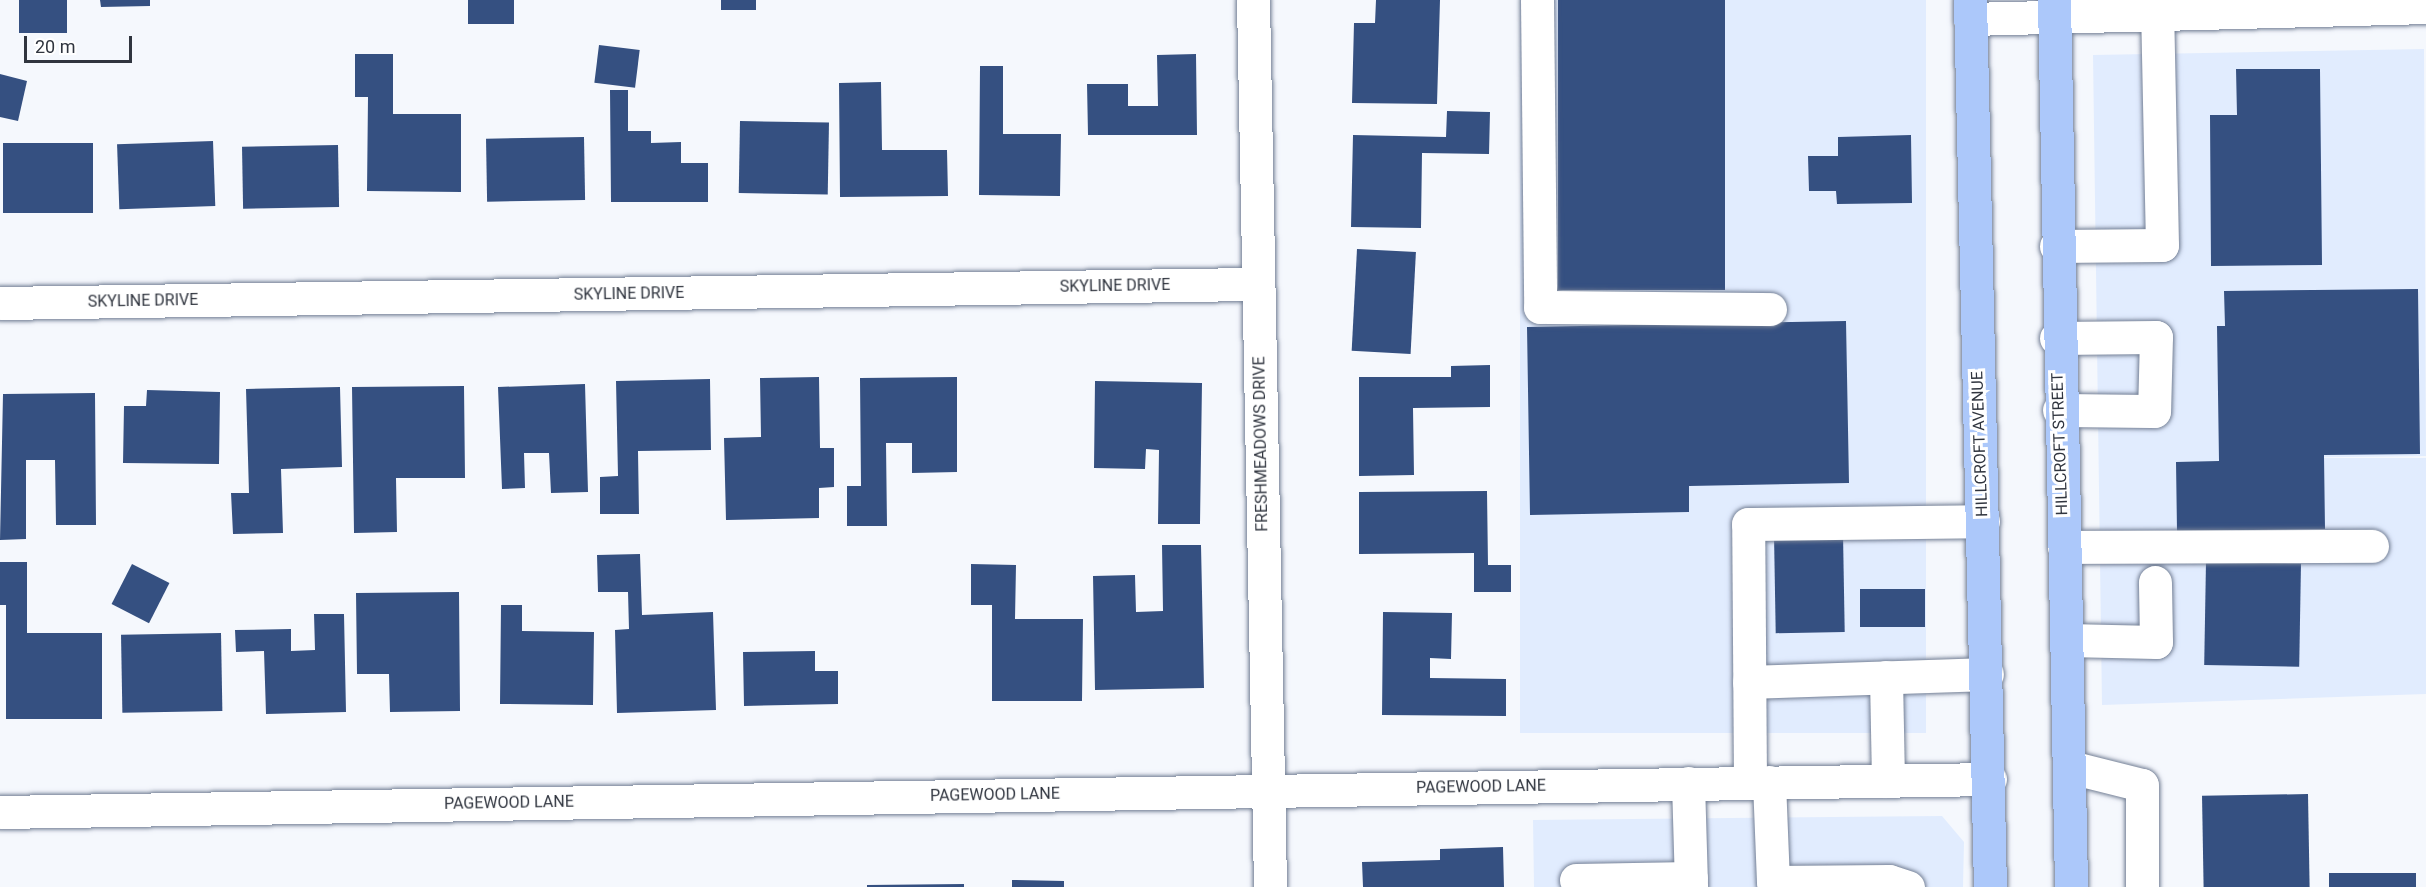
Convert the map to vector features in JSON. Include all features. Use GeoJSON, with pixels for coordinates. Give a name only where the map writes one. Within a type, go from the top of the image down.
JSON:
{"type":"FeatureCollection","features":[{"type":"Feature","properties":{"kind":"main road","name":"HILLCROFT STREET"},"geometry":{"type":"LineString","coordinates":[[2054,7],[2056,338],[2067,640],[2071,887]]}},
{"type":"Feature","properties":{"kind":"main road","name":"HILLCROFT AVENUE"},"geometry":{"type":"LineString","coordinates":[[1970,10],[1990,779],[1990,887]]}},
{"type":"Feature","properties":{"kind":"street","name":"FRESHMEADOWS DRIVE"},"geometry":{"type":"LineString","coordinates":[[1253,0],[1270,887]]}},
{"type":"Feature","properties":{"kind":"street"},"geometry":{"type":"LineString","coordinates":[[1537,0],[1540,307],[1770,309]]}},
{"type":"Feature","properties":{"kind":"street"},"geometry":{"type":"LineString","coordinates":[[1970,10],[2054,7],[2157,13],[2426,7]]}},
{"type":"Feature","properties":{"kind":"street"},"geometry":{"type":"LineString","coordinates":[[2056,246],[2162,245],[2157,13]]}},
{"type":"Feature","properties":{"kind":"street","name":"SKYLINE DRIVE"},"geometry":{"type":"LineString","coordinates":[[0,303],[1258,284]]}},
{"type":"Feature","properties":{"kind":"street"},"geometry":{"type":"LineString","coordinates":[[2056,338],[2156,337],[2154,411],[2059,410]]}},
{"type":"Feature","properties":{"kind":"street"},"geometry":{"type":"LineString","coordinates":[[1908,887],[1889,880],[1773,882],[1759,783],[1749,682],[1748,524],[1983,521]]}},
{"type":"Feature","properties":{"kind":"street"},"geometry":{"type":"LineString","coordinates":[[2064,547],[2372,546]]}},
{"type":"Feature","properties":{"kind":"street"},"geometry":{"type":"LineString","coordinates":[[2067,640],[2156,642],[2155,582]]}},
{"type":"Feature","properties":{"kind":"street"},"geometry":{"type":"LineString","coordinates":[[1749,682],[1987,674]]}},
{"type":"Feature","properties":{"kind":"street"},"geometry":{"type":"LineString","coordinates":[[1886,677],[1888,781]]}},
{"type":"Feature","properties":{"kind":"street"},"geometry":{"type":"LineString","coordinates":[[2070,767],[2142,785],[2142,887]]}},
{"type":"Feature","properties":{"kind":"street","name":"PAGEWOOD LANE"},"geometry":{"type":"LineString","coordinates":[[0,812],[1990,779]]}},
{"type":"Feature","properties":{"kind":"street"},"geometry":{"type":"LineString","coordinates":[[1576,880],[1691,883],[1688,783]]}},
{"type":"Feature","properties":{"kind":"shaded area"},"geometry":{"type":"Polygon","coordinates":[[[1520,0],[1926,0],[1926,733],[1520,733],[1520,0]]]}},
{"type":"Feature","properties":{"kind":"shaded area"},"geometry":{"type":"Polygon","coordinates":[[[2424,49],[2426,456],[2265,458],[2426,458],[2426,694],[2102,705],[2093,55],[2424,49]]]}},
{"type":"Feature","properties":{"kind":"shaded area"},"geometry":{"type":"Polygon","coordinates":[[[1942,816],[1964,842],[1963,887],[1534,887],[1533,820],[1942,816]]]}},
{"type":"Feature","properties":{"kind":"building"},"geometry":{"type":"Polygon","coordinates":[[[19,0],[67,0],[67,33],[19,33],[19,0]]]}},
{"type":"Feature","properties":{"kind":"building"},"geometry":{"type":"Polygon","coordinates":[[[100,0],[150,0],[150,6],[101,7],[100,0]]]}},
{"type":"Feature","properties":{"kind":"building"},"geometry":{"type":"Polygon","coordinates":[[[468,0],[514,0],[514,24],[468,24],[468,0]]]}},
{"type":"Feature","properties":{"kind":"building"},"geometry":{"type":"Polygon","coordinates":[[[721,0],[756,0],[756,10],[721,10],[721,0]]]}},
{"type":"Feature","properties":{"kind":"building"},"geometry":{"type":"Polygon","coordinates":[[[1376,0],[1440,0],[1437,104],[1352,103],[1354,23],[1375,23],[1376,0]]]}},
{"type":"Feature","properties":{"kind":"building"},"geometry":{"type":"Polygon","coordinates":[[[1558,0],[1725,0],[1725,290],[1558,290],[1558,0]]]}},
{"type":"Feature","properties":{"kind":"building"},"geometry":{"type":"Polygon","coordinates":[[[599,45],[640,50],[635,88],[594,83],[599,45]]]}},
{"type":"Feature","properties":{"kind":"building"},"geometry":{"type":"Polygon","coordinates":[[[355,54],[393,54],[393,114],[461,114],[461,192],[367,191],[368,97],[355,97],[355,54]]]}},
{"type":"Feature","properties":{"kind":"building"},"geometry":{"type":"Polygon","coordinates":[[[1196,54],[1197,135],[1088,135],[1087,84],[1128,84],[1128,106],[1158,106],[1157,55],[1196,54]]]}},
{"type":"Feature","properties":{"kind":"building"},"geometry":{"type":"Polygon","coordinates":[[[980,66],[1003,66],[1003,134],[1061,134],[1060,196],[979,195],[980,66]]]}},
{"type":"Feature","properties":{"kind":"building"},"geometry":{"type":"Polygon","coordinates":[[[2236,69],[2320,69],[2322,265],[2211,266],[2210,115],[2237,115],[2236,69]]]}},
{"type":"Feature","properties":{"kind":"building"},"geometry":{"type":"Polygon","coordinates":[[[0,74],[27,81],[18,121],[0,117],[0,74]]]}},
{"type":"Feature","properties":{"kind":"building"},"geometry":{"type":"Polygon","coordinates":[[[881,82],[882,150],[947,150],[948,196],[840,197],[839,83],[881,82]]]}},
{"type":"Feature","properties":{"kind":"building"},"geometry":{"type":"Polygon","coordinates":[[[610,90],[628,90],[628,131],[651,131],[651,143],[681,142],[681,163],[708,163],[708,202],[611,202],[610,90]]]}},
{"type":"Feature","properties":{"kind":"building"},"geometry":{"type":"Polygon","coordinates":[[[1447,111],[1490,112],[1489,154],[1422,153],[1421,228],[1351,227],[1353,135],[1446,137],[1447,111]]]}},
{"type":"Feature","properties":{"kind":"building"},"geometry":{"type":"Polygon","coordinates":[[[740,121],[829,123],[828,195],[739,193],[740,121]]]}},
{"type":"Feature","properties":{"kind":"building"},"geometry":{"type":"Polygon","coordinates":[[[1911,135],[1912,203],[1837,204],[1836,191],[1809,191],[1808,156],[1838,156],[1838,137],[1911,135]]]}},
{"type":"Feature","properties":{"kind":"building"},"geometry":{"type":"Polygon","coordinates":[[[584,137],[585,200],[487,202],[486,139],[584,137]]]}},
{"type":"Feature","properties":{"kind":"building"},"geometry":{"type":"Polygon","coordinates":[[[213,141],[215,206],[119,209],[117,144],[213,141]]]}},
{"type":"Feature","properties":{"kind":"building"},"geometry":{"type":"Polygon","coordinates":[[[3,143],[93,143],[93,213],[3,213],[3,143]]]}},
{"type":"Feature","properties":{"kind":"building"},"geometry":{"type":"Polygon","coordinates":[[[338,145],[339,207],[243,209],[242,147],[338,145]]]}},
{"type":"Feature","properties":{"kind":"building"},"geometry":{"type":"Polygon","coordinates":[[[1357,249],[1416,252],[1411,354],[1352,351],[1357,249]]]}},
{"type":"Feature","properties":{"kind":"building"},"geometry":{"type":"Polygon","coordinates":[[[2418,289],[2420,454],[2324,455],[2325,529],[2177,531],[2176,462],[2219,461],[2217,326],[2225,326],[2224,291],[2418,289]]]}},
{"type":"Feature","properties":{"kind":"building"},"geometry":{"type":"Polygon","coordinates":[[[1846,321],[1849,483],[1689,486],[1689,512],[1530,515],[1527,327],[1846,321]]]}},
{"type":"Feature","properties":{"kind":"building"},"geometry":{"type":"Polygon","coordinates":[[[1490,365],[1490,407],[1413,408],[1414,475],[1359,476],[1359,377],[1451,377],[1451,366],[1490,365]]]}},
{"type":"Feature","properties":{"kind":"building"},"geometry":{"type":"Polygon","coordinates":[[[819,377],[820,448],[834,448],[834,487],[819,488],[819,518],[726,520],[724,438],[761,437],[760,378],[819,377]]]}},
{"type":"Feature","properties":{"kind":"building"},"geometry":{"type":"Polygon","coordinates":[[[957,377],[957,472],[912,473],[912,443],[886,443],[887,526],[847,526],[847,486],[861,486],[860,378],[957,377]]]}},
{"type":"Feature","properties":{"kind":"building"},"geometry":{"type":"Polygon","coordinates":[[[710,379],[711,450],[638,451],[639,514],[600,514],[600,477],[618,476],[616,381],[710,379]]]}},
{"type":"Feature","properties":{"kind":"building"},"geometry":{"type":"Polygon","coordinates":[[[1095,381],[1202,383],[1200,524],[1158,524],[1159,450],[1146,449],[1145,469],[1094,468],[1095,381]]]}},
{"type":"Feature","properties":{"kind":"building"},"geometry":{"type":"Polygon","coordinates":[[[585,384],[588,492],[551,493],[549,453],[524,453],[525,488],[502,489],[498,387],[585,384]]]}},
{"type":"Feature","properties":{"kind":"building"},"geometry":{"type":"Polygon","coordinates":[[[464,386],[465,478],[396,478],[397,532],[354,533],[352,387],[464,386]]]}},
{"type":"Feature","properties":{"kind":"building"},"geometry":{"type":"Polygon","coordinates":[[[340,387],[342,467],[281,469],[283,533],[233,534],[231,493],[249,493],[246,389],[340,387]]]}},
{"type":"Feature","properties":{"kind":"building"},"geometry":{"type":"Polygon","coordinates":[[[147,390],[220,392],[219,464],[123,463],[124,406],[146,406],[147,390]]]}},
{"type":"Feature","properties":{"kind":"building"},"geometry":{"type":"Polygon","coordinates":[[[95,393],[96,525],[56,525],[55,460],[26,460],[26,539],[0,540],[3,394],[95,393]]]}},
{"type":"Feature","properties":{"kind":"building"},"geometry":{"type":"Polygon","coordinates":[[[1487,491],[1488,565],[1511,565],[1511,592],[1474,592],[1474,553],[1359,554],[1359,492],[1487,491]]]}},
{"type":"Feature","properties":{"kind":"building"},"geometry":{"type":"Polygon","coordinates":[[[1843,534],[1845,632],[1776,633],[1774,535],[1843,534]]]}},
{"type":"Feature","properties":{"kind":"building"},"geometry":{"type":"Polygon","coordinates":[[[1162,545],[1201,545],[1204,688],[1095,690],[1093,576],[1135,575],[1136,612],[1163,611],[1162,545]]]}},
{"type":"Feature","properties":{"kind":"building"},"geometry":{"type":"Polygon","coordinates":[[[640,554],[642,615],[713,612],[716,710],[617,713],[615,630],[629,629],[628,592],[598,592],[597,555],[640,554]]]}},
{"type":"Feature","properties":{"kind":"building"},"geometry":{"type":"Polygon","coordinates":[[[0,562],[27,562],[27,633],[102,633],[102,719],[6,719],[6,605],[0,605],[0,562]]]}},
{"type":"Feature","properties":{"kind":"building"},"geometry":{"type":"Polygon","coordinates":[[[2206,562],[2301,564],[2299,667],[2204,665],[2206,562]]]}},
{"type":"Feature","properties":{"kind":"building"},"geometry":{"type":"Polygon","coordinates":[[[132,564],[169,583],[149,623],[112,604],[132,564]]]}},
{"type":"Feature","properties":{"kind":"building"},"geometry":{"type":"Polygon","coordinates":[[[971,564],[1016,565],[1015,619],[1083,619],[1082,701],[992,701],[992,605],[971,605],[971,564]]]}},
{"type":"Feature","properties":{"kind":"building"},"geometry":{"type":"Polygon","coordinates":[[[1860,589],[1925,589],[1925,627],[1860,627],[1860,589]]]}},
{"type":"Feature","properties":{"kind":"building"},"geometry":{"type":"Polygon","coordinates":[[[459,592],[460,711],[390,712],[389,674],[357,674],[356,593],[459,592]]]}},
{"type":"Feature","properties":{"kind":"building"},"geometry":{"type":"Polygon","coordinates":[[[501,605],[522,605],[522,631],[594,632],[593,705],[500,704],[501,605]]]}},
{"type":"Feature","properties":{"kind":"building"},"geometry":{"type":"Polygon","coordinates":[[[1383,612],[1452,613],[1451,659],[1430,658],[1430,678],[1506,679],[1506,716],[1382,715],[1383,612]]]}},
{"type":"Feature","properties":{"kind":"building"},"geometry":{"type":"Polygon","coordinates":[[[314,614],[344,614],[346,712],[266,714],[264,651],[236,652],[235,630],[291,629],[291,651],[315,650],[314,614]]]}},
{"type":"Feature","properties":{"kind":"building"},"geometry":{"type":"Polygon","coordinates":[[[221,633],[222,711],[122,713],[121,635],[221,633]]]}},
{"type":"Feature","properties":{"kind":"building"},"geometry":{"type":"Polygon","coordinates":[[[815,651],[815,671],[838,671],[838,704],[744,706],[743,652],[815,651]]]}},
{"type":"Feature","properties":{"kind":"building"},"geometry":{"type":"Polygon","coordinates":[[[2308,794],[2310,887],[2204,887],[2202,796],[2308,794]]]}},
{"type":"Feature","properties":{"kind":"building"},"geometry":{"type":"Polygon","coordinates":[[[1503,847],[1504,887],[1363,887],[1362,862],[1440,860],[1440,849],[1503,847]]]}},
{"type":"Feature","properties":{"kind":"building"},"geometry":{"type":"Polygon","coordinates":[[[2329,873],[2416,873],[2416,887],[2329,887],[2329,873]]]}},
{"type":"Feature","properties":{"kind":"building"},"geometry":{"type":"Polygon","coordinates":[[[1012,880],[1064,881],[1064,887],[1012,887],[1012,880]]]}},
{"type":"Feature","properties":{"kind":"building"},"geometry":{"type":"Polygon","coordinates":[[[964,884],[964,887],[867,887],[867,885],[964,884]]]}}]}
